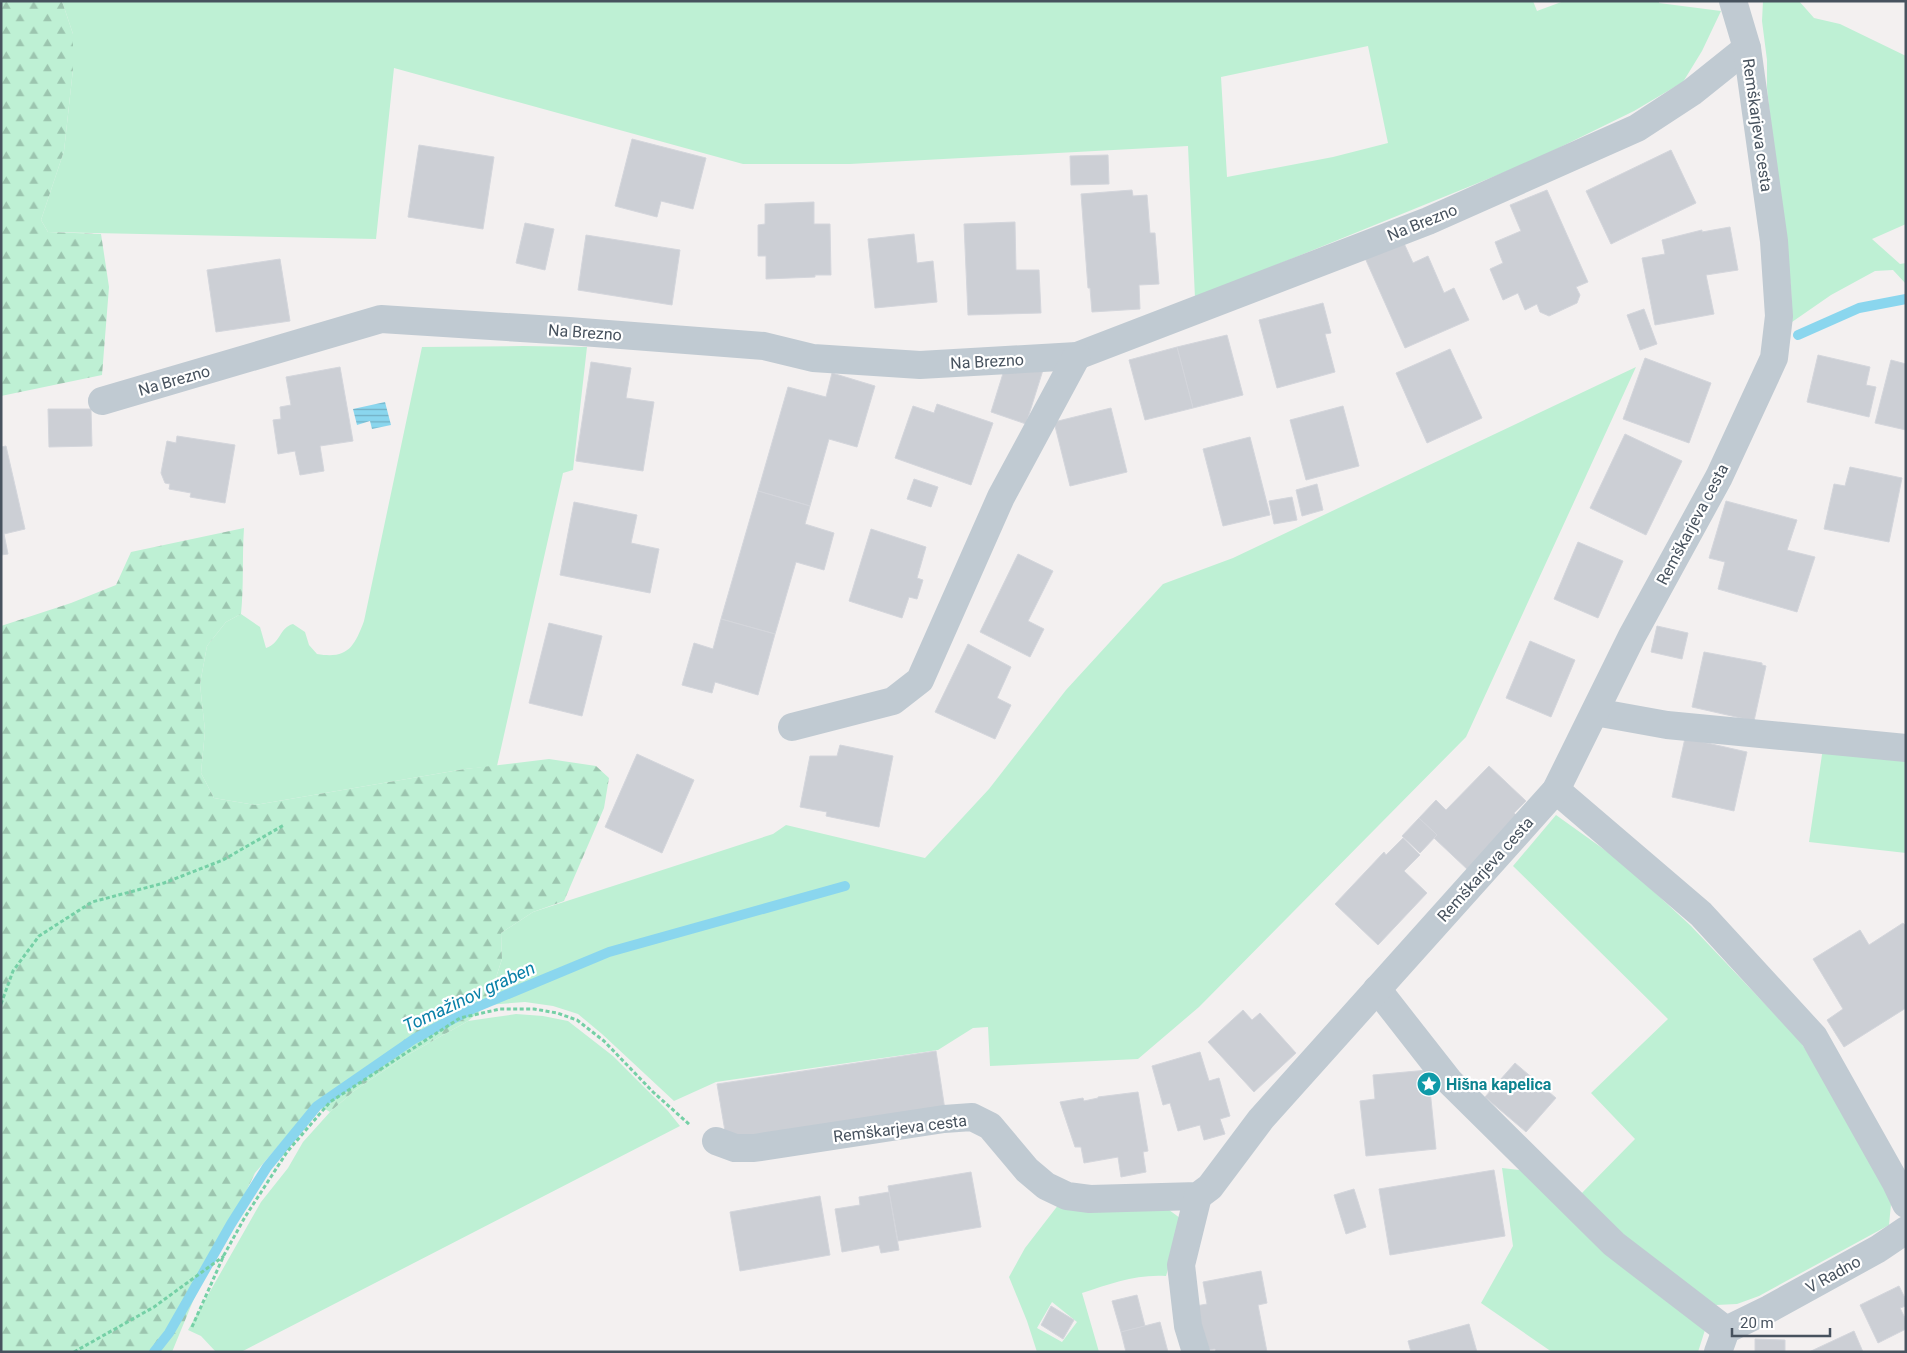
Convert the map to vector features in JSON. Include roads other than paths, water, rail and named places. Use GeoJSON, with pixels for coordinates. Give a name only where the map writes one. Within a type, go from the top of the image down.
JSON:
{"type":"FeatureCollection","features":[{"type":"Feature","properties":{"kind":"street","name":"Remškarjeva cesta"},"geometry":{"type":"LineString","coordinates":[[716,1141],[735,1148],[754,1148],[944,1119],[972,1117],[990,1126],[1027,1170],[1046,1186],[1067,1196],[1090,1199],[1198,1196],[1210,1187],[1261,1119],[1556,790],[1632,636],[1719,477],[1774,358],[1779,316],[1774,241],[1747,48],[1732,1]]}},
{"type":"Feature","properties":{"kind":"street","name":"Na Brezno"},"geometry":{"type":"LineString","coordinates":[[102,401],[381,319],[764,346],[814,358],[920,365],[1077,356],[1428,221],[1637,128],[1692,92],[1747,48]]}},
{"type":"Feature","properties":{"kind":"street"},"geometry":{"type":"LineString","coordinates":[[792,727],[893,701],[920,680],[1001,497],[1077,356]]}},
{"type":"Feature","properties":{"kind":"street"},"geometry":{"type":"LineString","coordinates":[[1595,712],[1667,725],[1906,748]]}},
{"type":"Feature","properties":{"kind":"street"},"geometry":{"type":"LineString","coordinates":[[1556,790],[1701,914],[1814,1037],[1906,1204]]}},
{"type":"Feature","properties":{"kind":"street"},"geometry":{"type":"LineString","coordinates":[[1377,989],[1449,1081],[1614,1244],[1722,1341]]}},
{"type":"Feature","properties":{"kind":"street"},"geometry":{"type":"LineString","coordinates":[[1196,1352],[1188,1326],[1181,1265],[1198,1196]]}},
{"type":"Feature","properties":{"kind":"street","name":"V Radno"},"geometry":{"type":"LineString","coordinates":[[1722,1341],[1769,1309],[1878,1249],[1906,1230]]}},
{"type":"Feature","properties":{"kind":"water"},"geometry":{"type":"Polygon","coordinates":[[[385,402],[391,425],[372,429],[370,421],[357,425],[353,409],[385,402]]]}},
{"type":"Feature","properties":{"kind":"waterway","name":"Tomažinov graben"},"geometry":{"type":"LineString","coordinates":[[1798,335],[1859,308],[1906,299]]}},
{"type":"Feature","properties":{"kind":"waterway","name":"Tomažinov graben"},"geometry":{"type":"LineString","coordinates":[[154,1352],[169,1333],[231,1224],[267,1167],[317,1106],[414,1039],[472,1009],[609,952],[845,886]]}},
{"type":"Feature","properties":{"kind":"place","name":"Hišna kapelica"},"geometry":{"type":"Point","coordinates":[1429,1084]}}]}
